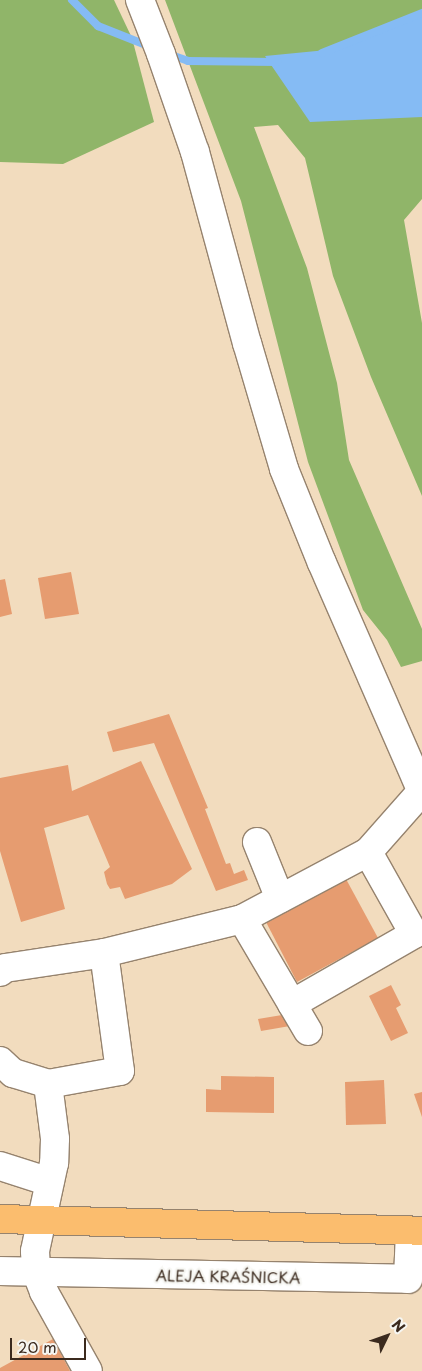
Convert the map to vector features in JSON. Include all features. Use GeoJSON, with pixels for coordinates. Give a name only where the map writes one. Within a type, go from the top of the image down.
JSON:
{"type":"FeatureCollection","features":[{"type":"Feature","properties":{"kind":"main road","name":"ALEJA KRAŚNICKA"},"geometry":{"type":"LineString","coordinates":[[0,1219],[416,1231]]}},
{"type":"Feature","properties":{"kind":"street"},"geometry":{"type":"LineString","coordinates":[[0,972],[5,968],[104,953],[242,919],[368,852],[422,792],[322,563],[284,468],[247,343],[208,198],[177,100],[140,0]]}},
{"type":"Feature","properties":{"kind":"street"},"geometry":{"type":"LineString","coordinates":[[257,842],[280,899]]}},
{"type":"Feature","properties":{"kind":"street"},"geometry":{"type":"LineString","coordinates":[[292,1004],[414,934],[368,852]]}},
{"type":"Feature","properties":{"kind":"street"},"geometry":{"type":"LineString","coordinates":[[242,919],[308,1031]]}},
{"type":"Feature","properties":{"kind":"street"},"geometry":{"type":"LineString","coordinates":[[0,1061],[13,1073],[48,1084],[120,1070],[104,953]]}},
{"type":"Feature","properties":{"kind":"street"},"geometry":{"type":"LineString","coordinates":[[48,1084],[55,1139],[50,1182],[35,1251],[36,1271],[44,1292],[88,1371]]}},
{"type":"Feature","properties":{"kind":"street"},"geometry":{"type":"LineString","coordinates":[[0,1166],[50,1182]]}},
{"type":"Feature","properties":{"kind":"street","name":"ALEJA KRAŚNICKA"},"geometry":{"type":"LineString","coordinates":[[0,1271],[408,1279],[416,1231]]}},
{"type":"Feature","properties":{"kind":"green space"},"geometry":{"type":"Polygon","coordinates":[[[0,0],[114,0],[132,38],[154,122],[63,164],[0,162],[0,0]]]}},
{"type":"Feature","properties":{"kind":"green space"},"geometry":{"type":"Polygon","coordinates":[[[165,0],[422,0],[422,199],[404,220],[422,323],[422,496],[371,377],[333,276],[305,158],[278,125],[254,127],[307,268],[337,383],[349,460],[422,629],[422,661],[401,667],[387,640],[363,610],[308,462],[241,201],[165,0]]]}},
{"type":"Feature","properties":{"kind":"water"},"geometry":{"type":"Polygon","coordinates":[[[422,13],[422,117],[310,122],[265,56],[337,49],[422,13]]]}},
{"type":"Feature","properties":{"kind":"building"},"geometry":{"type":"Polygon","coordinates":[[[71,572],[79,614],[45,619],[38,578],[71,572]]]}},
{"type":"Feature","properties":{"kind":"building"},"geometry":{"type":"Polygon","coordinates":[[[5,579],[12,614],[0,617],[0,580],[5,579]]]}},
{"type":"Feature","properties":{"kind":"building"},"geometry":{"type":"Polygon","coordinates":[[[169,714],[208,808],[205,809],[226,864],[230,863],[234,874],[244,870],[248,880],[216,891],[154,743],[113,752],[107,732],[169,714]]]}},
{"type":"Feature","properties":{"kind":"building"},"geometry":{"type":"Polygon","coordinates":[[[141,761],[192,869],[172,884],[125,899],[120,887],[110,889],[107,884],[104,872],[110,867],[88,815],[44,828],[65,909],[21,922],[0,851],[0,778],[68,765],[72,791],[141,761]]]}},
{"type":"Feature","properties":{"kind":"building"},"geometry":{"type":"Polygon","coordinates":[[[346,879],[378,938],[297,982],[266,922],[346,879]]]}},
{"type":"Feature","properties":{"kind":"building"},"geometry":{"type":"Polygon","coordinates":[[[391,985],[401,1005],[396,1008],[408,1033],[391,1041],[369,996],[391,985]]]}},
{"type":"Feature","properties":{"kind":"building"},"geometry":{"type":"Polygon","coordinates":[[[288,1014],[290,1026],[261,1031],[258,1019],[288,1014]]]}},
{"type":"Feature","properties":{"kind":"building"},"geometry":{"type":"Polygon","coordinates":[[[221,1076],[274,1077],[274,1113],[206,1112],[206,1089],[221,1090],[221,1076]]]}},
{"type":"Feature","properties":{"kind":"building"},"geometry":{"type":"Polygon","coordinates":[[[384,1080],[386,1124],[346,1125],[345,1082],[384,1080]]]}},
{"type":"Feature","properties":{"kind":"building"},"geometry":{"type":"Polygon","coordinates":[[[422,1092],[422,1117],[414,1094],[422,1092]]]}},
{"type":"Feature","properties":{"kind":"building"},"geometry":{"type":"Polygon","coordinates":[[[53,1339],[70,1371],[0,1371],[0,1368],[53,1339]]]}},
{"type":"Feature","properties":{"kind":"waterway"},"geometry":{"type":"LineString","coordinates":[[72,0],[98,26],[151,47]]}},
{"type":"Feature","properties":{"kind":"waterway"},"geometry":{"type":"LineString","coordinates":[[322,53],[422,13]]}},
{"type":"Feature","properties":{"kind":"waterway"},"geometry":{"type":"LineString","coordinates":[[168,54],[188,61],[278,62]]}}]}
